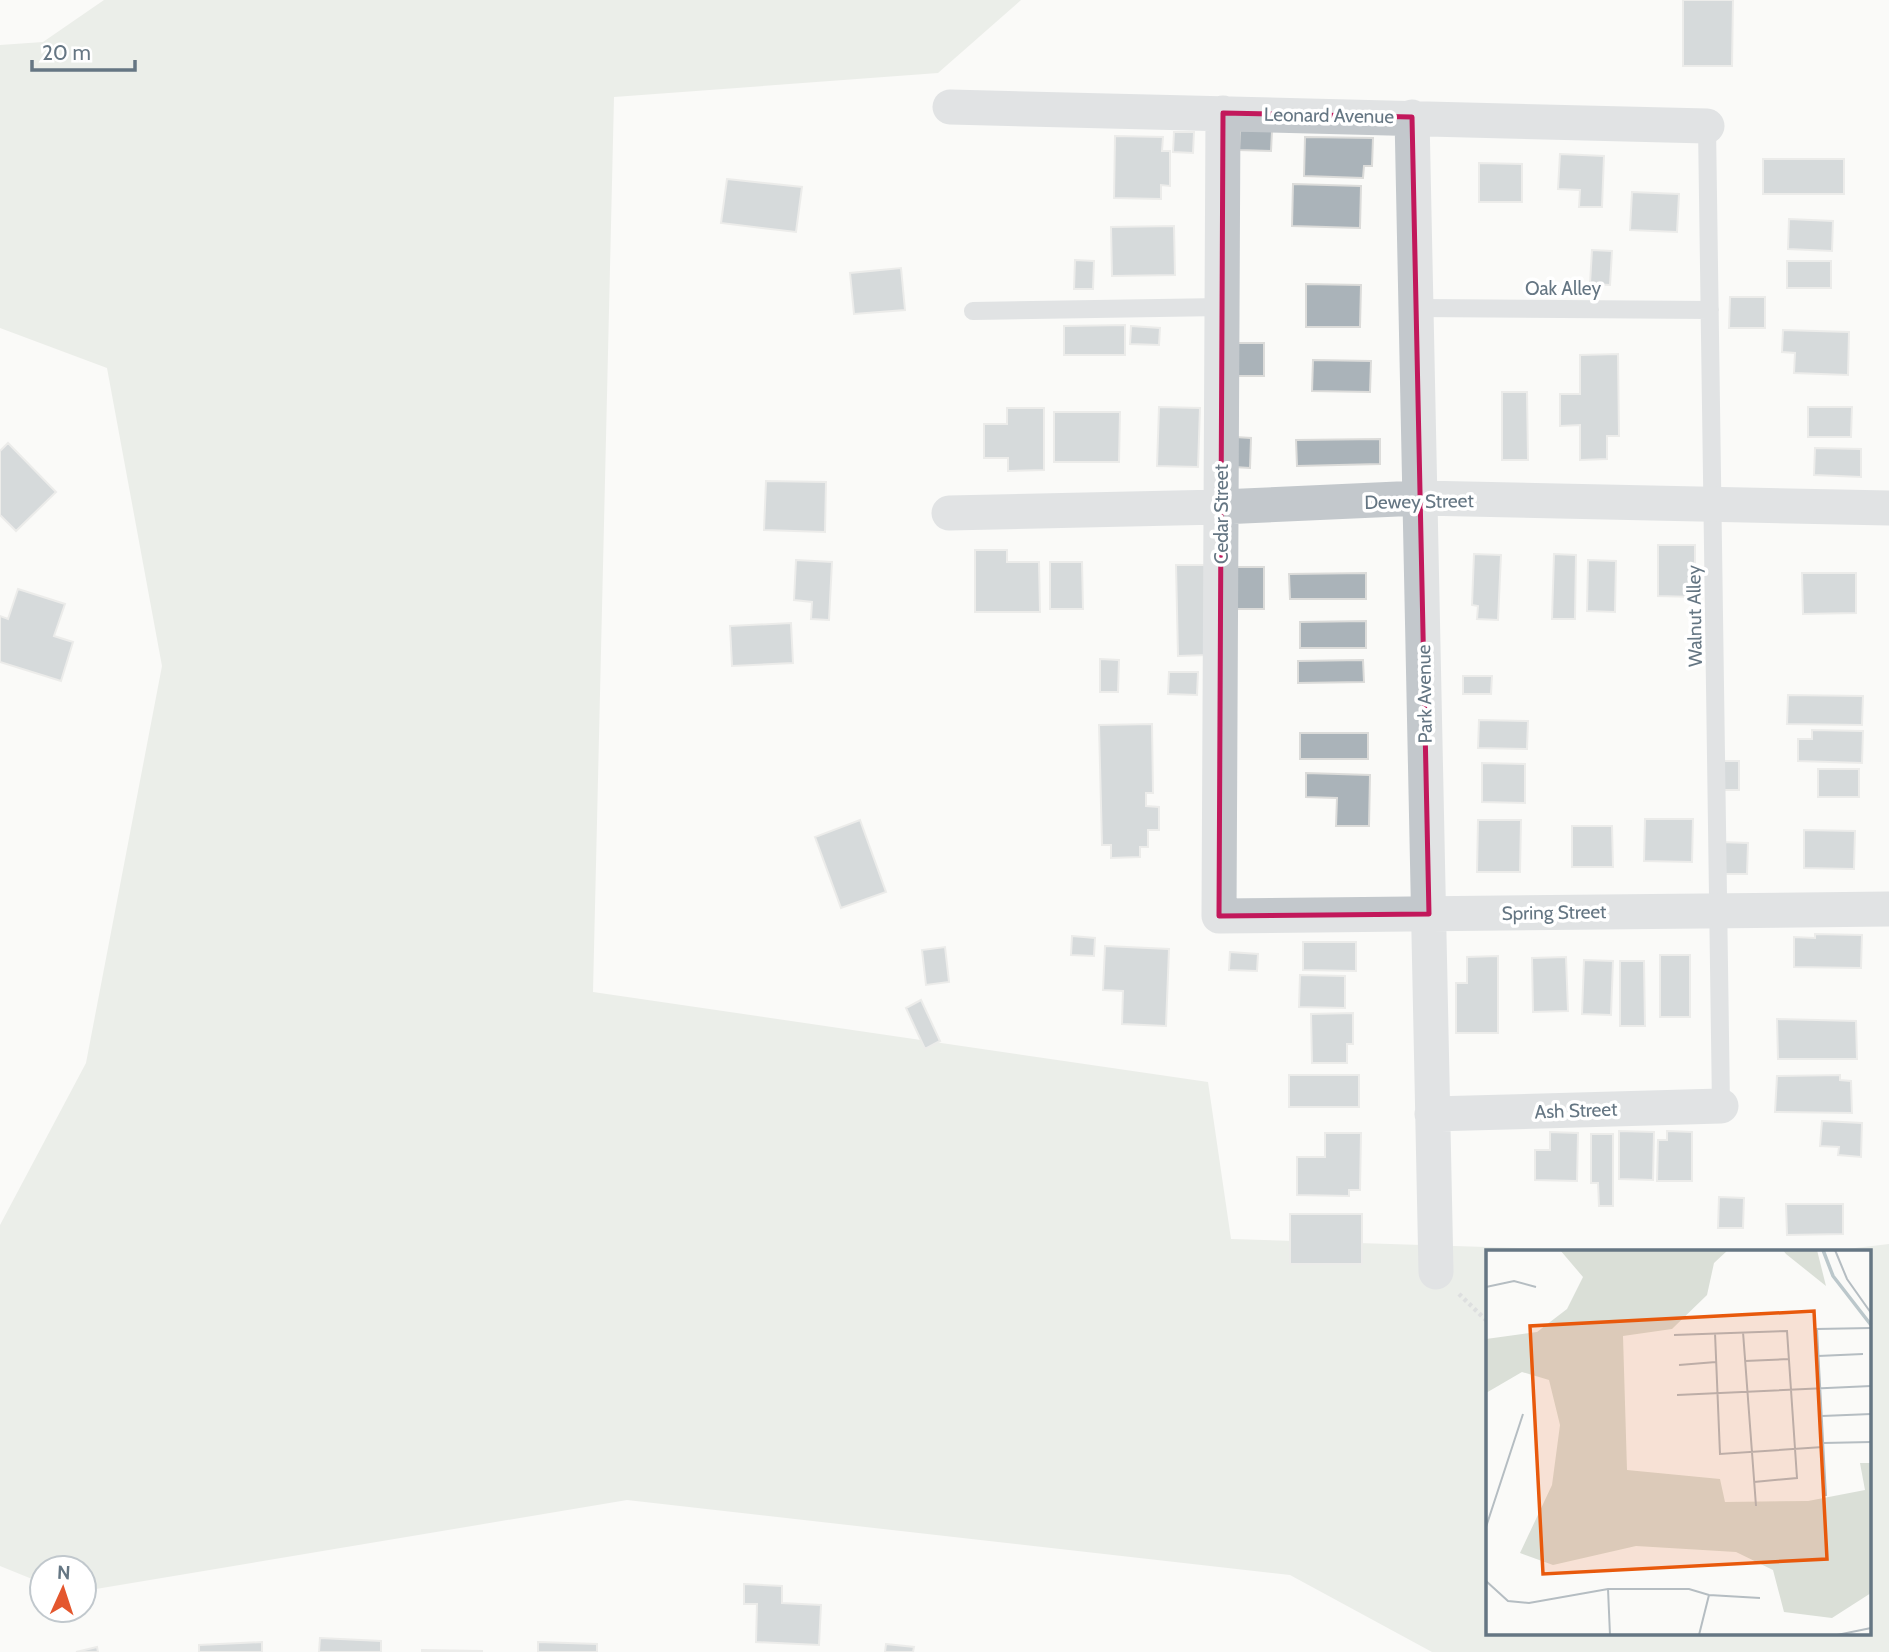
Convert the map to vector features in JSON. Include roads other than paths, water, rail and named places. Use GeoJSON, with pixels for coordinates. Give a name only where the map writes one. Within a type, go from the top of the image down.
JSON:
{"type":"FeatureCollection","features":[{"type":"Feature","properties":{"kind":"street","name":"Leonard Avenue"},"geometry":{"type":"LineString","coordinates":[[950,107],[1707,126]]}},
{"type":"Feature","properties":{"kind":"street","name":"Cedar Street"},"geometry":{"type":"LineString","coordinates":[[1219,916],[1223,113]]}},
{"type":"Feature","properties":{"kind":"street","name":"Park Avenue"},"geometry":{"type":"LineString","coordinates":[[1412,117],[1436,1272]]}},
{"type":"Feature","properties":{"kind":"street","name":"Dewey Street"},"geometry":{"type":"LineString","coordinates":[[949,513],[1221,507],[1420,498],[1889,508]]}},
{"type":"Feature","properties":{"kind":"street","name":"Spring Street"},"geometry":{"type":"LineString","coordinates":[[1219,916],[1889,909]]}},
{"type":"Feature","properties":{"kind":"street","name":"Ash Street"},"geometry":{"type":"LineString","coordinates":[[1432,1114],[1721,1106]]}},
{"type":"Feature","properties":{"kind":"lane","name":"Walnut Alley"},"geometry":{"type":"LineString","coordinates":[[1707,126],[1721,1106]]}},
{"type":"Feature","properties":{"kind":"lane"},"geometry":{"type":"LineString","coordinates":[[973,311],[1222,307]]}},
{"type":"Feature","properties":{"kind":"lane","name":"Oak Alley"},"geometry":{"type":"LineString","coordinates":[[1417,308],[1710,310]]}}]}
